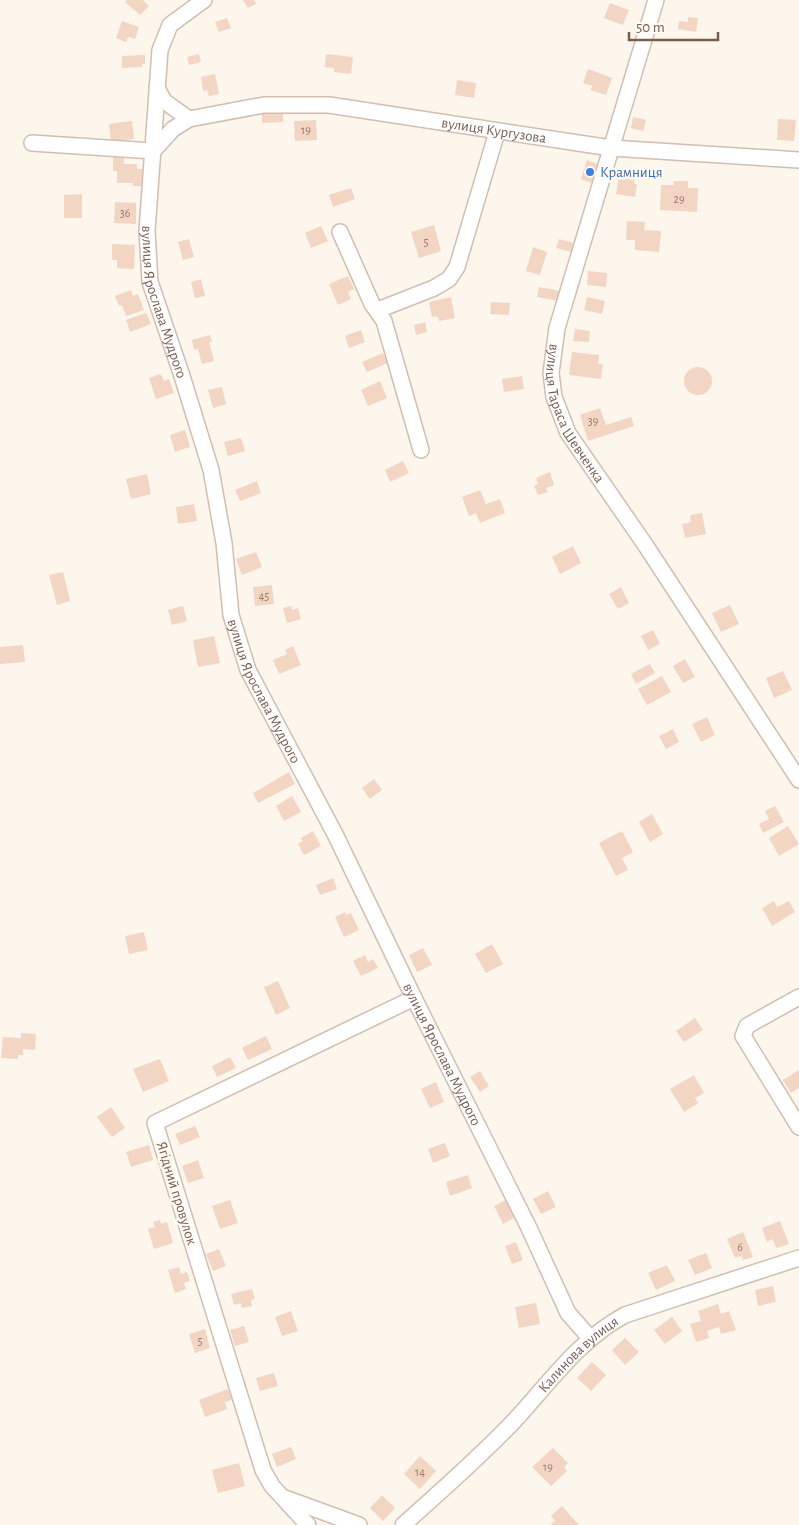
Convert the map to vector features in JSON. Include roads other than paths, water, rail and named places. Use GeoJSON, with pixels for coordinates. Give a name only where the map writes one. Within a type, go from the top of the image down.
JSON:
{"type":"FeatureCollection","features":[{"type":"Feature","properties":{"kind":"street","name":"вулиця Тараса Шевченка"},"geometry":{"type":"LineString","coordinates":[[656,0],[557,328],[551,373],[554,397],[568,433],[674,587],[799,779]]}},
{"type":"Feature","properties":{"kind":"street","name":"вулиця Ярослава Мудрого"},"geometry":{"type":"LineString","coordinates":[[200,1],[170,26],[164,35],[160,50],[146,231],[150,282],[211,470],[224,543],[231,614],[239,645],[258,691],[335,834],[414,998],[530,1228],[568,1313],[590,1338]]}},
{"type":"Feature","properties":{"kind":"street"},"geometry":{"type":"LineString","coordinates":[[32,144],[153,151],[173,129],[189,119],[164,101],[157,88]]}},
{"type":"Feature","properties":{"kind":"street","name":"вулиця Кургузова"},"geometry":{"type":"LineString","coordinates":[[189,119],[264,105],[328,105],[611,148],[799,160]]}},
{"type":"Feature","properties":{"kind":"street"},"geometry":{"type":"LineString","coordinates":[[378,310],[434,288],[449,280],[457,267],[497,132]]}},
{"type":"Feature","properties":{"kind":"street"},"geometry":{"type":"LineString","coordinates":[[340,232],[372,304],[378,310],[392,343],[421,450]]}},
{"type":"Feature","properties":{"kind":"street"},"geometry":{"type":"LineString","coordinates":[[799,997],[747,1026],[743,1036],[799,1127]]}},
{"type":"Feature","properties":{"kind":"street","name":"Ягідний провулок"},"geometry":{"type":"LineString","coordinates":[[308,1525],[272,1486],[263,1470],[154,1123],[414,998]]}},
{"type":"Feature","properties":{"kind":"street","name":"Калинова вулиця"},"geometry":{"type":"LineString","coordinates":[[403,1525],[514,1421],[590,1338],[607,1325],[625,1316],[799,1258]]}},
{"type":"Feature","properties":{"kind":"street"},"geometry":{"type":"LineString","coordinates":[[281,1496],[359,1525]]}},
{"type":"Feature","properties":{"kind":"place","name":"Крамниця"},"geometry":{"type":"Point","coordinates":[590,172]}}]}
